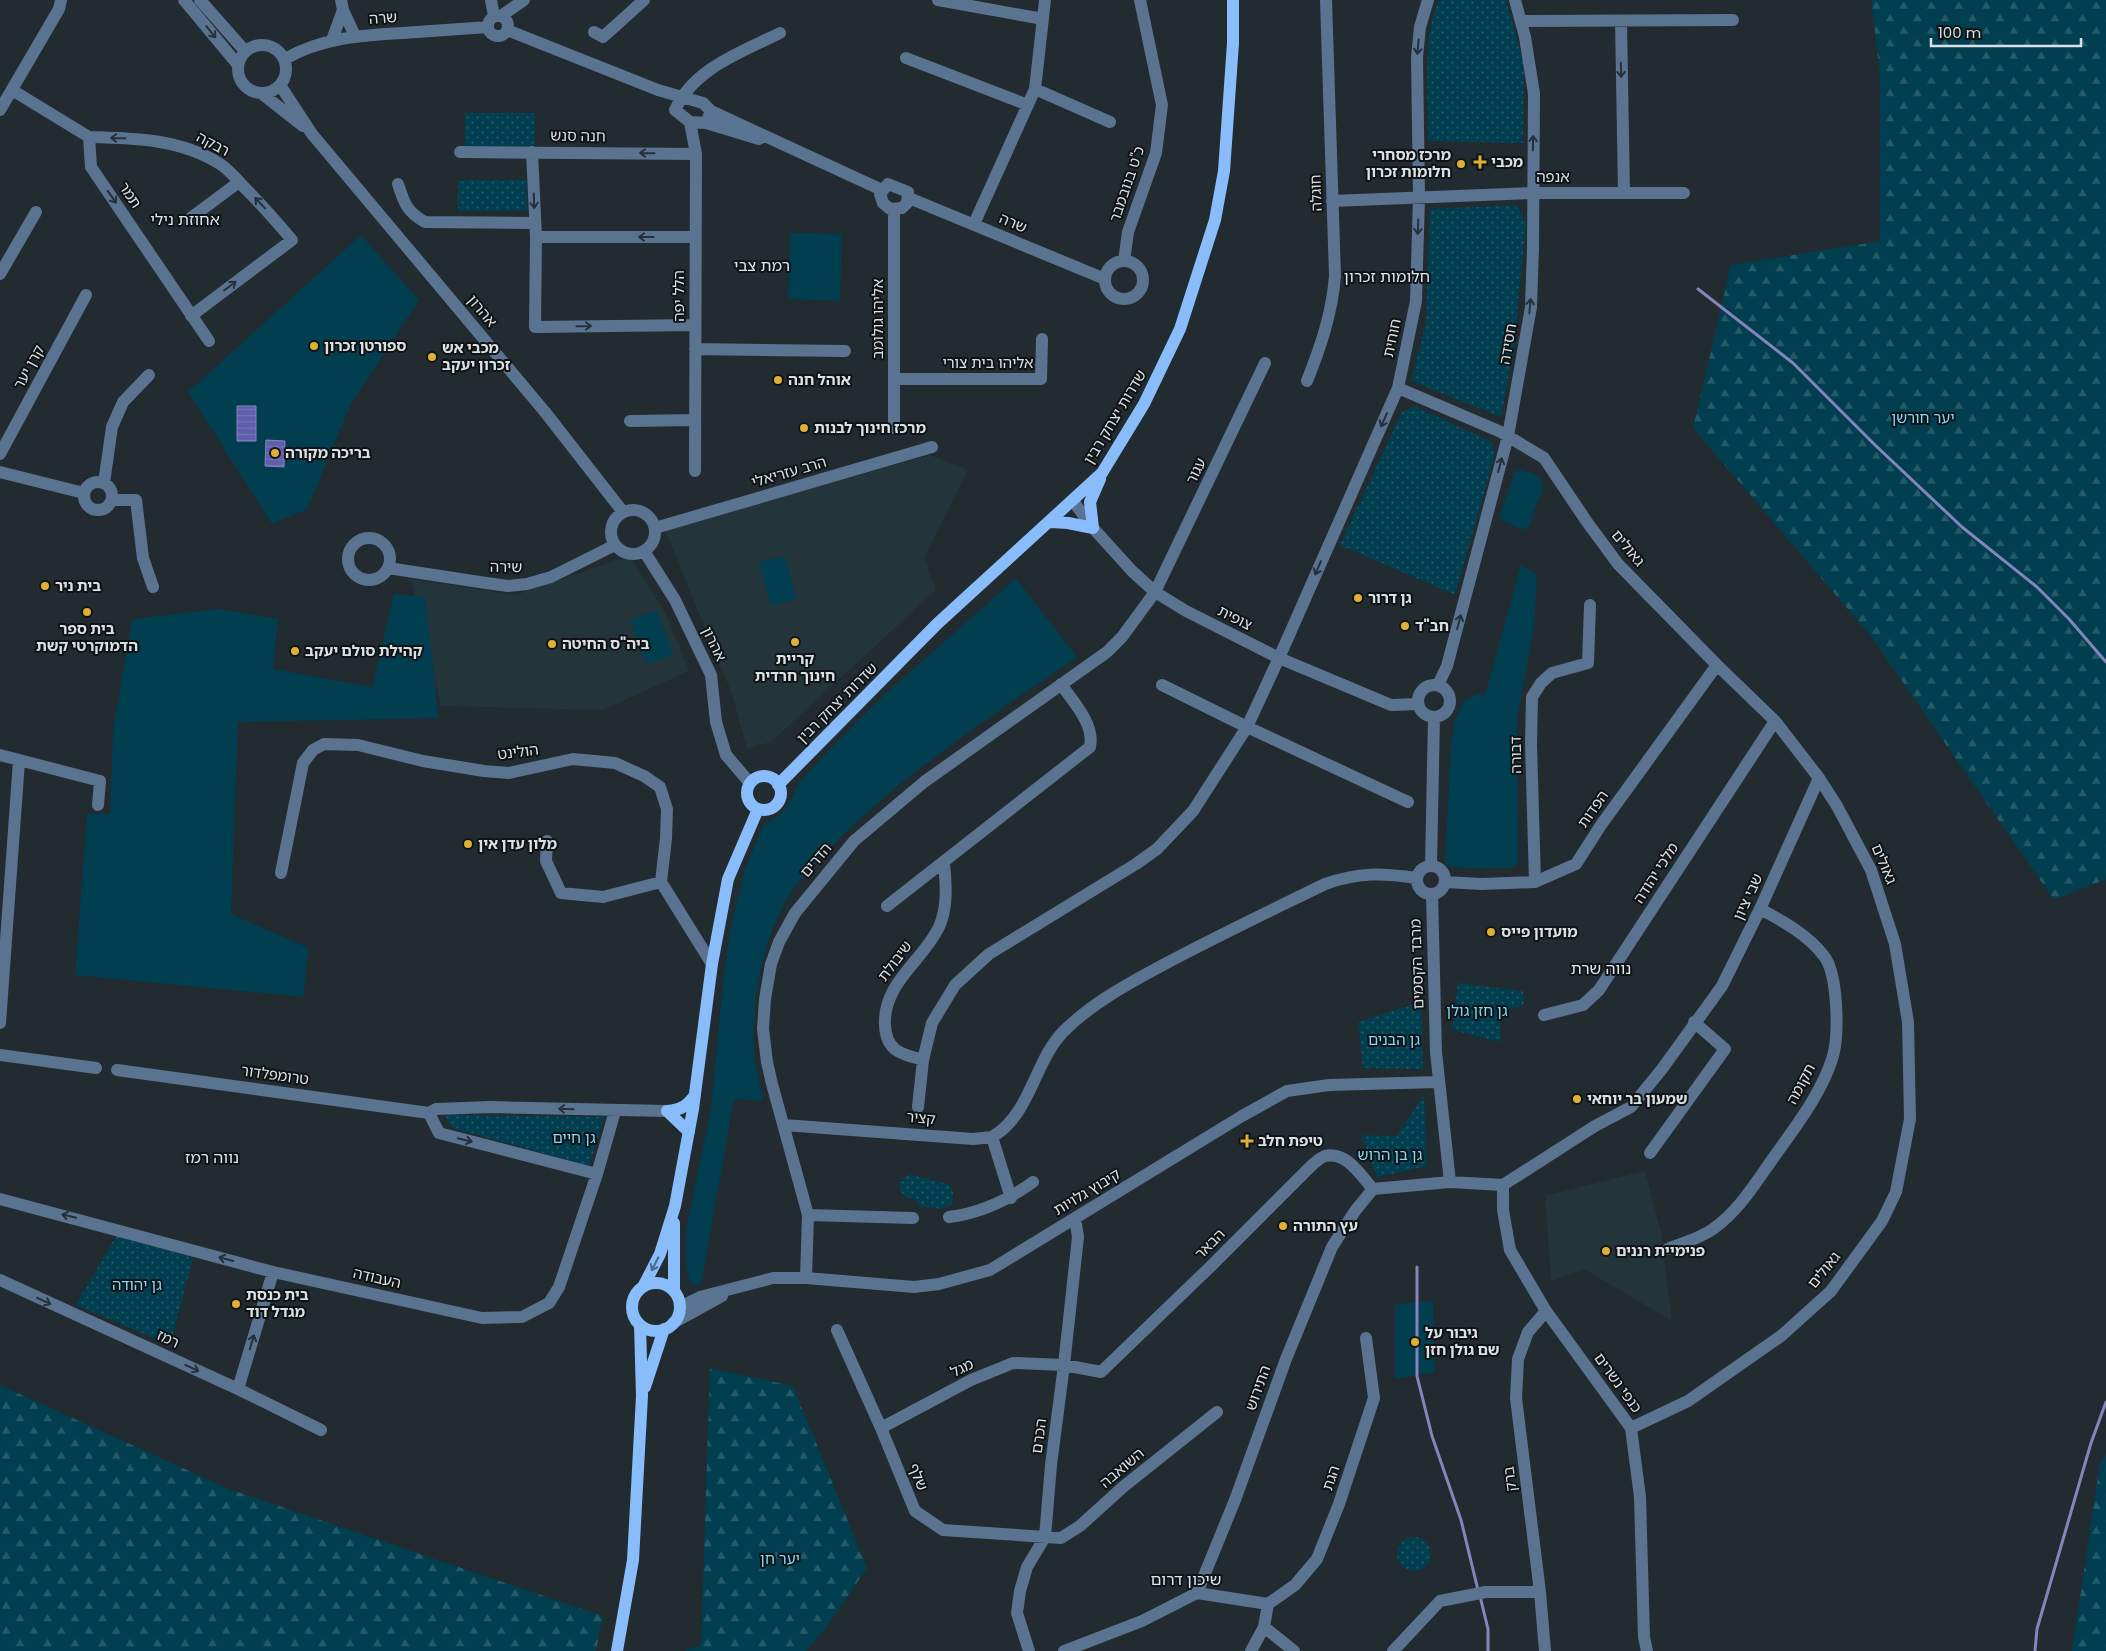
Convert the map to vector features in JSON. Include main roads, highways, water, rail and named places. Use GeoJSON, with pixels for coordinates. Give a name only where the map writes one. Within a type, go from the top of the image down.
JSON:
{"type":"FeatureCollection","features":[{"type":"Feature","properties":{"kind":"main road","name":"שדרות יצחק רבין"},"geometry":{"type":"LineString","coordinates":[[778,785],[938,624],[1102,473],[1144,404],[1180,329],[1215,220],[1224,171],[1233,43],[1233,0]]}},
{"type":"Feature","properties":{"kind":"main road"},"geometry":{"type":"LineString","coordinates":[[1050,522],[1093,528],[1090,502],[1102,473]]}},
{"type":"Feature","properties":{"kind":"main road"},"geometry":{"type":"LineString","coordinates":[[765,776],[773,779],[778,785],[780,796],[778,802],[769,809],[758,809],[753,806],[748,798],[747,793],[750,783],[757,778],[765,776]]}},
{"type":"Feature","properties":{"kind":"main road"},"geometry":{"type":"LineString","coordinates":[[669,1326],[652,1331],[640,1325],[632,1308],[634,1296],[643,1287],[660,1254],[675,1206],[695,1095],[712,964],[728,879],[758,809]]}},
{"type":"Feature","properties":{"kind":"main road"},"geometry":{"type":"LineString","coordinates":[[688,1132],[667,1111],[678,1110],[687,1106],[695,1095]]}},
{"type":"Feature","properties":{"kind":"main road"},"geometry":{"type":"LineString","coordinates":[[642,1396],[669,1326],[678,1316],[680,1307],[674,1291],[675,1206]]}},
{"type":"Feature","properties":{"kind":"main road"},"geometry":{"type":"LineString","coordinates":[[643,1287],[659,1284],[674,1291]]}},
{"type":"Feature","properties":{"kind":"main road"},"geometry":{"type":"LineString","coordinates":[[617,1651],[633,1560],[642,1396],[640,1325]]}},
{"type":"Feature","properties":{"kind":"waterway"},"geometry":{"type":"LineString","coordinates":[[1698,289],[1793,363],[1875,445],[1962,527],[2037,587],[2069,619],[2106,662]]}},
{"type":"Feature","properties":{"kind":"waterway"},"geometry":{"type":"LineString","coordinates":[[1417,1267],[1417,1376],[1432,1436],[1461,1520],[1478,1590]]}},
{"type":"Feature","properties":{"kind":"waterway"},"geometry":{"type":"LineString","coordinates":[[2035,1651],[2037,1629],[2091,1443],[2106,1402]]}},
{"type":"Feature","properties":{"kind":"waterway"},"geometry":{"type":"LineString","coordinates":[[1480,1596],[1488,1629],[1488,1651]]}},
{"type":"Feature","properties":{"kind":"place","name":"מכבי"},"geometry":{"type":"Point","coordinates":[1480,162]}},
{"type":"Feature","properties":{"kind":"place","name":"מרכז מסחרי חלומות זכרון"},"geometry":{"type":"Point","coordinates":[1461,164]}},
{"type":"Feature","properties":{"kind":"place","name":"ספורטן זכרון"},"geometry":{"type":"Point","coordinates":[314,346]}},
{"type":"Feature","properties":{"kind":"place","name":"מכבי אש זכרון יעקב"},"geometry":{"type":"Point","coordinates":[432,357]}},
{"type":"Feature","properties":{"kind":"place","name":"אוהל חנה"},"geometry":{"type":"Point","coordinates":[778,380]}},
{"type":"Feature","properties":{"kind":"place","name":"מרכז חינוך לבנות"},"geometry":{"type":"Point","coordinates":[804,428]}},
{"type":"Feature","properties":{"kind":"place","name":"בריכה מקורה"},"geometry":{"type":"Point","coordinates":[275,453]}},
{"type":"Feature","properties":{"kind":"place","name":"בית ניר"},"geometry":{"type":"Point","coordinates":[45,586]}},
{"type":"Feature","properties":{"kind":"place","name":"גן דרור"},"geometry":{"type":"Point","coordinates":[1358,598]}},
{"type":"Feature","properties":{"kind":"place","name":"בית ספר הדמוקרטי קשת"},"geometry":{"type":"Point","coordinates":[87,612]}},
{"type":"Feature","properties":{"kind":"place","name":"חב\"ד"},"geometry":{"type":"Point","coordinates":[1405,626]}},
{"type":"Feature","properties":{"kind":"place","name":"קריית חינוך חרדית"},"geometry":{"type":"Point","coordinates":[795,642]}},
{"type":"Feature","properties":{"kind":"place","name":"ביה\"ס החיטה"},"geometry":{"type":"Point","coordinates":[552,644]}},
{"type":"Feature","properties":{"kind":"place","name":"קהילת סולם יעקב"},"geometry":{"type":"Point","coordinates":[295,651]}},
{"type":"Feature","properties":{"kind":"place","name":"מלון עדן אין"},"geometry":{"type":"Point","coordinates":[468,844]}},
{"type":"Feature","properties":{"kind":"place","name":"מועדון פייס"},"geometry":{"type":"Point","coordinates":[1491,932]}},
{"type":"Feature","properties":{"kind":"place","name":"שמעון בר יוחאי"},"geometry":{"type":"Point","coordinates":[1577,1099]}},
{"type":"Feature","properties":{"kind":"place","name":"טיפת חלב"},"geometry":{"type":"Point","coordinates":[1247,1141]}},
{"type":"Feature","properties":{"kind":"place","name":"עץ התורה"},"geometry":{"type":"Point","coordinates":[1283,1226]}},
{"type":"Feature","properties":{"kind":"place","name":"פנימיית רננים"},"geometry":{"type":"Point","coordinates":[1606,1251]}},
{"type":"Feature","properties":{"kind":"place","name":"בית כנסת מגדל דוד"},"geometry":{"type":"Point","coordinates":[236,1304]}},
{"type":"Feature","properties":{"kind":"place","name":"גיבור על שם גולן חזן"},"geometry":{"type":"Point","coordinates":[1415,1342]}},
{"type":"Feature","properties":{"kind":"district","name":"אחוזת נילי"},"geometry":{"type":"Point","coordinates":[185,219]}},
{"type":"Feature","properties":{"kind":"district","name":"רמת צבי"},"geometry":{"type":"Point","coordinates":[762,265]}},
{"type":"Feature","properties":{"kind":"district","name":"חלומות זכרון"},"geometry":{"type":"Point","coordinates":[1387,276]}},
{"type":"Feature","properties":{"kind":"district","name":"נווה שרת"},"geometry":{"type":"Point","coordinates":[1601,968]}},
{"type":"Feature","properties":{"kind":"district","name":"נווה רמז"},"geometry":{"type":"Point","coordinates":[212,1157]}},
{"type":"Feature","properties":{"kind":"district","name":"שיכון דרום"},"geometry":{"type":"Point","coordinates":[1186,1579]}},
{"type":"Feature","properties":{"kind":"park label","name":"יער חורשן"},"geometry":{"type":"Point","coordinates":[1923,418]}},
{"type":"Feature","properties":{"kind":"park label","name":"גן חזן גולן"},"geometry":{"type":"Point","coordinates":[1477,1011]}},
{"type":"Feature","properties":{"kind":"park label","name":"גן הבנים"},"geometry":{"type":"Point","coordinates":[1394,1040]}},
{"type":"Feature","properties":{"kind":"park label","name":"גן חיים"},"geometry":{"type":"Point","coordinates":[574,1138]}},
{"type":"Feature","properties":{"kind":"park label","name":"גן בן הרוש"},"geometry":{"type":"Point","coordinates":[1390,1155]}},
{"type":"Feature","properties":{"kind":"park label","name":"גן יהודה"},"geometry":{"type":"Point","coordinates":[137,1285]}},
{"type":"Feature","properties":{"kind":"park label","name":"יער חן"},"geometry":{"type":"Point","coordinates":[780,1559]}}]}
